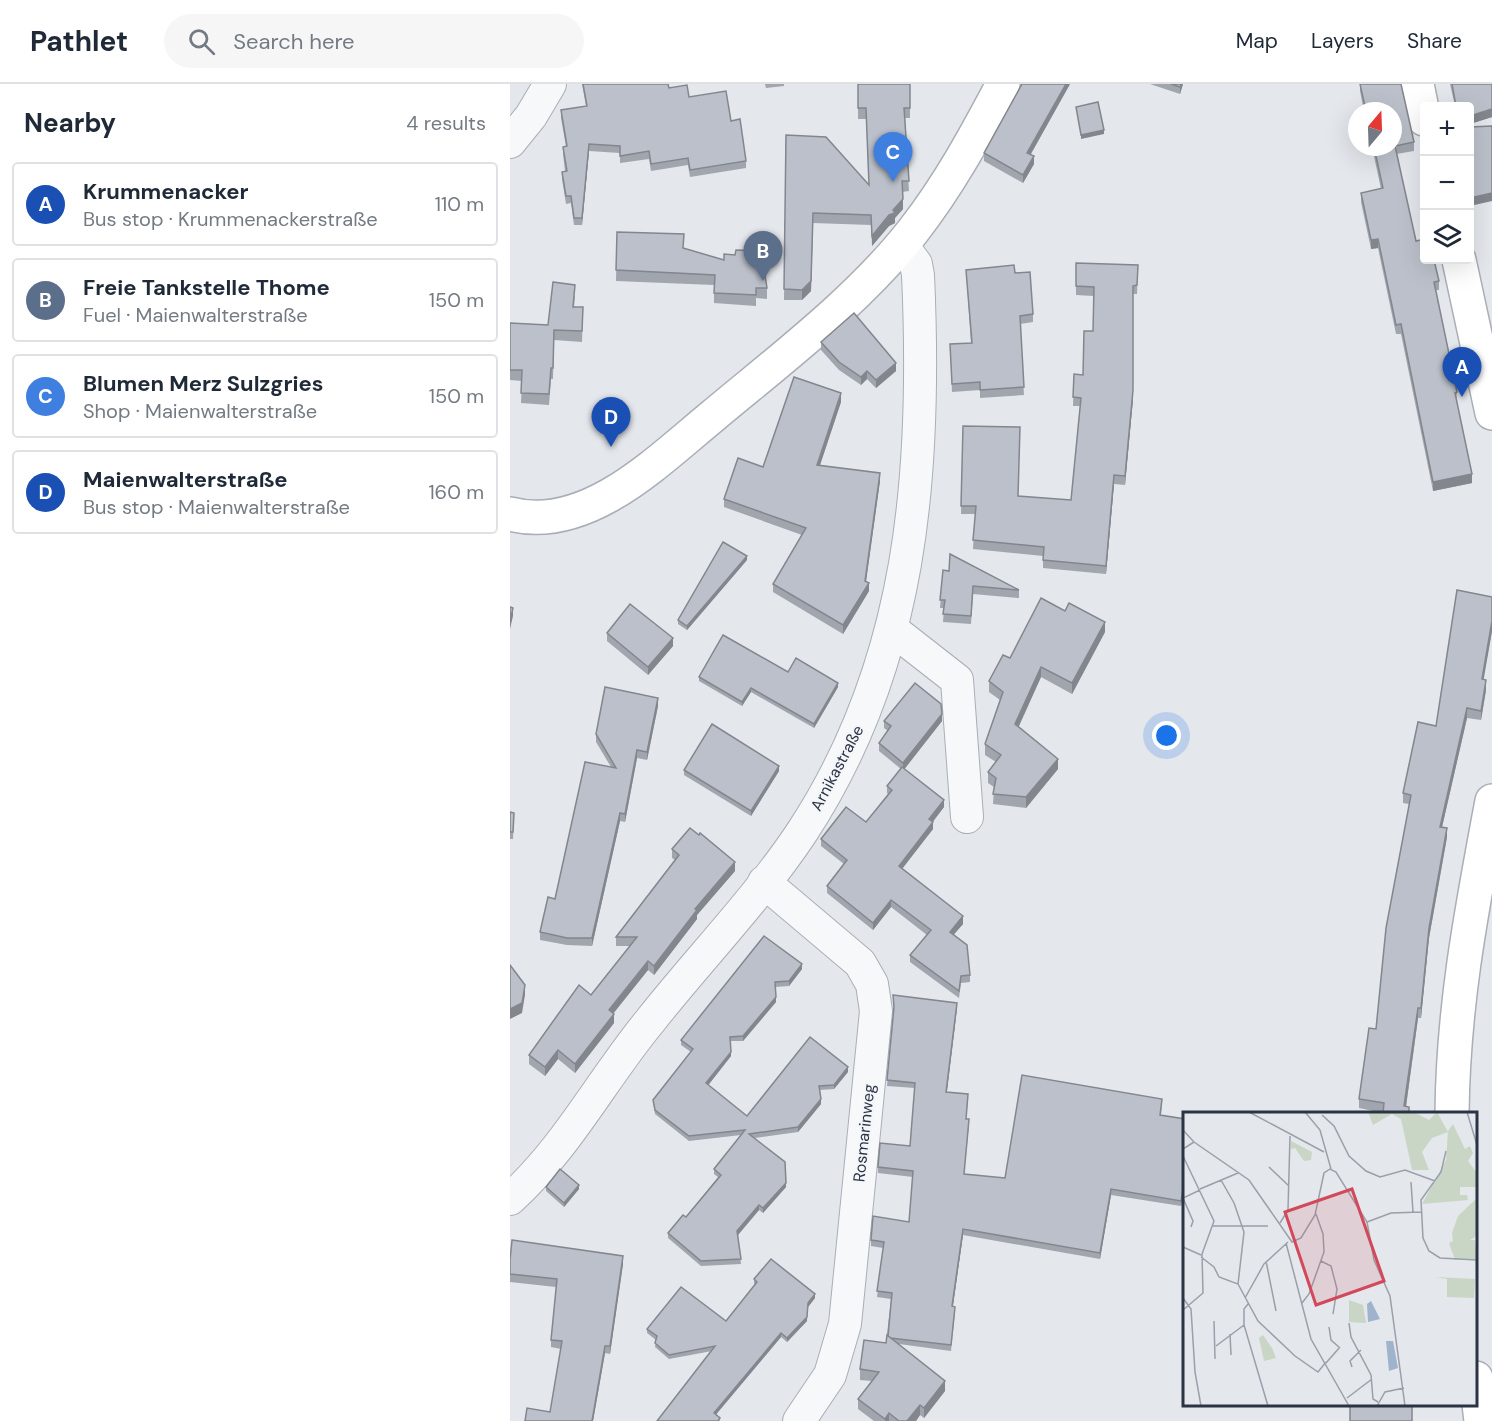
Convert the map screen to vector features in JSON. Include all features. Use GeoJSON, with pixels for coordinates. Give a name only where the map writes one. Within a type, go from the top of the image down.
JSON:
{"type":"FeatureCollection","features":[{"type":"Feature","properties":{"kind":"main road"},"geometry":{"type":"LineString","coordinates":[[510,514],[536,518],[566,513],[597,501],[625,485],[773,365],[858,290],[902,244],[960,164],[1003,84]]}},
{"type":"Feature","properties":{"kind":"main road"},"geometry":{"type":"LineString","coordinates":[[1417,84],[1421,102]]}},
{"type":"Feature","properties":{"kind":"main road"},"geometry":{"type":"LineString","coordinates":[[1460,264],[1492,413]]}},
{"type":"Feature","properties":{"kind":"main road"},"geometry":{"type":"LineString","coordinates":[[1452,1112],[1456,1010],[1462,962],[1492,801]]}},
{"type":"Feature","properties":{"kind":"main road"},"geometry":{"type":"LineString","coordinates":[[1477,1387],[1481,1421]]}},
{"type":"Feature","properties":{"kind":"street"},"geometry":{"type":"LineString","coordinates":[[510,142],[531,117],[550,84]]}},
{"type":"Feature","properties":{"kind":"street","name":"Arnikastraße"},"geometry":{"type":"LineString","coordinates":[[510,1198],[571,1130],[598,1095],[635,1039],[764,882],[801,833],[840,769],[871,698],[893,630],[902,584],[914,492],[920,392],[918,275],[916,264],[902,244]]}},
{"type":"Feature","properties":{"kind":"street"},"geometry":{"type":"LineString","coordinates":[[893,630],[957,680],[967,817]]}},
{"type":"Feature","properties":{"kind":"street","name":"Rosmarinweg"},"geometry":{"type":"LineString","coordinates":[[764,882],[860,963],[872,984],[876,1011],[843,1331],[830,1374],[799,1421]]}},
{"type":"Feature","properties":{"kind":"building"},"geometry":{"type":"Polygon","coordinates":[[[583,84],[668,84],[669,88],[687,85],[689,97],[726,91],[731,121],[740,119],[746,161],[690,170],[688,158],[651,164],[649,151],[620,156],[620,146],[589,144],[582,218],[574,218],[571,196],[566,196],[562,172],[567,171],[563,147],[567,146],[561,110],[587,106],[583,84]]]}},
{"type":"Feature","properties":{"kind":"building"},"geometry":{"type":"Polygon","coordinates":[[[858,84],[910,84],[910,108],[904,108],[909,181],[902,181],[903,199],[893,210],[895,213],[889,215],[872,236],[871,215],[813,213],[811,281],[802,290],[784,289],[786,135],[826,137],[869,185],[866,108],[858,108],[858,84]]]}},
{"type":"Feature","properties":{"kind":"building"},"geometry":{"type":"Polygon","coordinates":[[[1022,84],[1066,84],[1027,153],[1034,156],[1023,175],[984,153],[1022,84]]]}},
{"type":"Feature","properties":{"kind":"building"},"geometry":{"type":"Polygon","coordinates":[[[1360,84],[1401,84],[1414,142],[1402,145],[1402,102],[1364,102],[1360,84]]]}},
{"type":"Feature","properties":{"kind":"building"},"geometry":{"type":"Polygon","coordinates":[[[1452,84],[1492,84],[1492,109],[1474,115],[1474,102],[1455,102],[1452,84]]]}},
{"type":"Feature","properties":{"kind":"building"},"geometry":{"type":"Polygon","coordinates":[[[1098,102],[1104,130],[1081,135],[1076,107],[1098,102]]]}},
{"type":"Feature","properties":{"kind":"building"},"geometry":{"type":"Polygon","coordinates":[[[1492,126],[1492,193],[1474,197],[1474,156],[1474,127],[1492,126]]]}},
{"type":"Feature","properties":{"kind":"building"},"geometry":{"type":"Polygon","coordinates":[[[1376,156],[1397,156],[1416,241],[1420,240],[1420,264],[1435,264],[1439,281],[1434,282],[1472,474],[1433,482],[1401,324],[1396,325],[1378,239],[1371,240],[1361,193],[1383,188],[1376,156]]]}},
{"type":"Feature","properties":{"kind":"building"},"geometry":{"type":"Polygon","coordinates":[[[617,232],[684,234],[683,248],[724,260],[724,254],[735,255],[736,250],[761,251],[767,288],[756,288],[756,295],[714,293],[715,275],[616,270],[617,232]]]}},
{"type":"Feature","properties":{"kind":"building"},"geometry":{"type":"Polygon","coordinates":[[[1076,263],[1138,265],[1137,285],[1133,286],[1133,390],[1125,476],[1114,475],[1106,566],[1043,560],[1044,547],[973,540],[976,506],[961,506],[963,426],[1020,427],[1018,496],[1071,500],[1081,398],[1073,397],[1074,374],[1083,375],[1084,331],[1093,331],[1094,287],[1076,286],[1076,263]]]}},
{"type":"Feature","properties":{"kind":"building"},"geometry":{"type":"Polygon","coordinates":[[[1014,265],[1015,273],[1030,272],[1033,314],[1020,316],[1024,387],[980,390],[980,382],[952,384],[950,344],[972,343],[966,270],[1014,265]]]}},
{"type":"Feature","properties":{"kind":"building"},"geometry":{"type":"Polygon","coordinates":[[[553,282],[575,285],[573,307],[583,307],[582,331],[554,330],[553,368],[551,368],[549,394],[521,393],[522,370],[510,370],[510,323],[548,325],[553,282]]]}},
{"type":"Feature","properties":{"kind":"building"},"geometry":{"type":"Polygon","coordinates":[[[854,313],[896,363],[876,380],[867,371],[861,377],[839,362],[821,342],[854,313]]]}},
{"type":"Feature","properties":{"kind":"building"},"geometry":{"type":"Polygon","coordinates":[[[794,377],[841,393],[817,465],[880,473],[865,581],[869,583],[843,625],[773,584],[806,528],[724,499],[738,458],[763,467],[794,377]]]}},
{"type":"Feature","properties":{"kind":"building"},"geometry":{"type":"Polygon","coordinates":[[[723,542],[747,556],[687,626],[678,620],[723,542]]]}},
{"type":"Feature","properties":{"kind":"building"},"geometry":{"type":"Polygon","coordinates":[[[950,554],[1019,590],[973,586],[971,616],[943,614],[945,600],[940,600],[943,570],[949,571],[950,554]]]}},
{"type":"Feature","properties":{"kind":"building"},"geometry":{"type":"Polygon","coordinates":[[[1457,590],[1492,597],[1492,621],[1482,679],[1486,680],[1481,711],[1467,708],[1440,827],[1447,828],[1429,928],[1421,1008],[1418,1008],[1404,1106],[1409,1107],[1409,1112],[1383,1112],[1384,1103],[1359,1099],[1369,1028],[1376,1029],[1386,928],[1411,795],[1403,793],[1418,722],[1436,726],[1457,590]]]}},
{"type":"Feature","properties":{"kind":"building"},"geometry":{"type":"Polygon","coordinates":[[[1041,598],[1065,611],[1069,603],[1105,622],[1072,683],[1041,667],[1015,724],[1058,759],[1026,797],[993,794],[996,778],[988,772],[1001,755],[985,744],[1003,692],[989,681],[1003,655],[1010,658],[1041,598]]]}},
{"type":"Feature","properties":{"kind":"building"},"geometry":{"type":"Polygon","coordinates":[[[630,604],[673,638],[648,667],[607,633],[630,604]]]}},
{"type":"Feature","properties":{"kind":"building"},"geometry":{"type":"Polygon","coordinates":[[[723,635],[788,672],[796,658],[838,683],[814,724],[751,688],[742,702],[699,677],[723,635]]]}},
{"type":"Feature","properties":{"kind":"building"},"geometry":{"type":"Polygon","coordinates":[[[915,683],[941,704],[942,714],[903,763],[879,743],[891,726],[884,721],[915,683]]]}},
{"type":"Feature","properties":{"kind":"building"},"geometry":{"type":"Polygon","coordinates":[[[605,687],[658,698],[647,752],[637,750],[625,814],[620,813],[592,938],[567,938],[540,932],[548,897],[555,899],[585,762],[616,768],[596,734],[605,687]]]}},
{"type":"Feature","properties":{"kind":"building"},"geometry":{"type":"Polygon","coordinates":[[[712,724],[779,766],[751,811],[684,770],[712,724]]]}},
{"type":"Feature","properties":{"kind":"building"},"geometry":{"type":"Polygon","coordinates":[[[902,767],[944,800],[929,819],[933,822],[899,866],[963,916],[950,932],[967,945],[970,975],[961,976],[959,991],[910,955],[931,930],[891,900],[873,923],[827,886],[847,860],[821,839],[846,807],[866,822],[892,790],[887,786],[902,767]]]}},
{"type":"Feature","properties":{"kind":"building"},"geometry":{"type":"Polygon","coordinates":[[[510,812],[514,813],[513,832],[510,832],[510,812]]]}},
{"type":"Feature","properties":{"kind":"building"},"geometry":{"type":"Polygon","coordinates":[[[690,828],[699,835],[700,833],[735,862],[695,909],[697,910],[654,966],[648,961],[609,1010],[614,1014],[575,1064],[558,1050],[545,1067],[529,1055],[579,985],[591,995],[637,937],[616,937],[679,855],[672,849],[690,828]]]}},
{"type":"Feature","properties":{"kind":"building"},"geometry":{"type":"Polygon","coordinates":[[[764,936],[802,964],[789,981],[775,982],[776,997],[743,1036],[730,1037],[731,1052],[706,1083],[747,1116],[810,1037],[848,1067],[834,1085],[819,1086],[821,1099],[798,1127],[749,1134],[785,1162],[786,1183],[763,1208],[759,1205],[737,1231],[741,1259],[701,1261],[668,1233],[683,1215],[686,1217],[721,1175],[714,1169],[745,1130],[689,1136],[655,1110],[653,1100],[693,1049],[681,1040],[764,936]]]}},
{"type":"Feature","properties":{"kind":"building"},"geometry":{"type":"Polygon","coordinates":[[[510,965],[525,985],[522,1003],[510,1009],[510,965]]]}},
{"type":"Feature","properties":{"kind":"building"},"geometry":{"type":"Polygon","coordinates":[[[893,995],[957,1003],[946,1092],[968,1094],[966,1119],[969,1119],[964,1174],[1005,1178],[1022,1075],[1162,1099],[1160,1115],[1183,1119],[1181,1201],[1111,1189],[1100,1253],[963,1229],[952,1306],[955,1307],[951,1345],[890,1338],[888,1336],[892,1293],[877,1291],[884,1242],[871,1240],[873,1216],[909,1222],[913,1171],[878,1167],[880,1143],[910,1146],[915,1083],[887,1080],[894,1007],[893,995]]]}},
{"type":"Feature","properties":{"kind":"building"},"geometry":{"type":"Polygon","coordinates":[[[560,1169],[579,1185],[564,1203],[546,1187],[560,1169]]]}},
{"type":"Feature","properties":{"kind":"building"},"geometry":{"type":"Polygon","coordinates":[[[512,1240],[623,1256],[610,1346],[605,1346],[592,1421],[525,1421],[527,1408],[550,1412],[562,1341],[551,1340],[557,1279],[510,1274],[512,1240]]]}},
{"type":"Feature","properties":{"kind":"building"},"geometry":{"type":"Polygon","coordinates":[[[771,1259],[815,1294],[808,1303],[807,1317],[787,1338],[781,1333],[714,1413],[720,1418],[718,1421],[657,1421],[715,1346],[669,1355],[655,1343],[657,1336],[647,1329],[681,1287],[726,1321],[757,1282],[754,1279],[771,1259]]]}},
{"type":"Feature","properties":{"kind":"building"},"geometry":{"type":"Polygon","coordinates":[[[887,1335],[945,1381],[924,1408],[920,1405],[907,1421],[899,1421],[889,1413],[885,1419],[858,1399],[879,1372],[860,1369],[864,1340],[886,1343],[887,1335]]]}},
{"type":"Feature","properties":{"kind":"building"},"geometry":{"type":"Polygon","coordinates":[[[1350,1406],[1412,1406],[1412,1421],[1350,1421],[1350,1406]]]}},
{"type":"Feature","properties":{"kind":"place","name":"Blumen Merz Sulzgries"},"geometry":{"type":"Point","coordinates":[893,182]}},
{"type":"Feature","properties":{"kind":"place","name":"Freie Tankstelle Thome"},"geometry":{"type":"Point","coordinates":[763,281]}},
{"type":"Feature","properties":{"kind":"place","name":"Krummenacker"},"geometry":{"type":"Point","coordinates":[1462,397]}},
{"type":"Feature","properties":{"kind":"place","name":"Maienwalterstraße"},"geometry":{"type":"Point","coordinates":[611,447]}}]}
